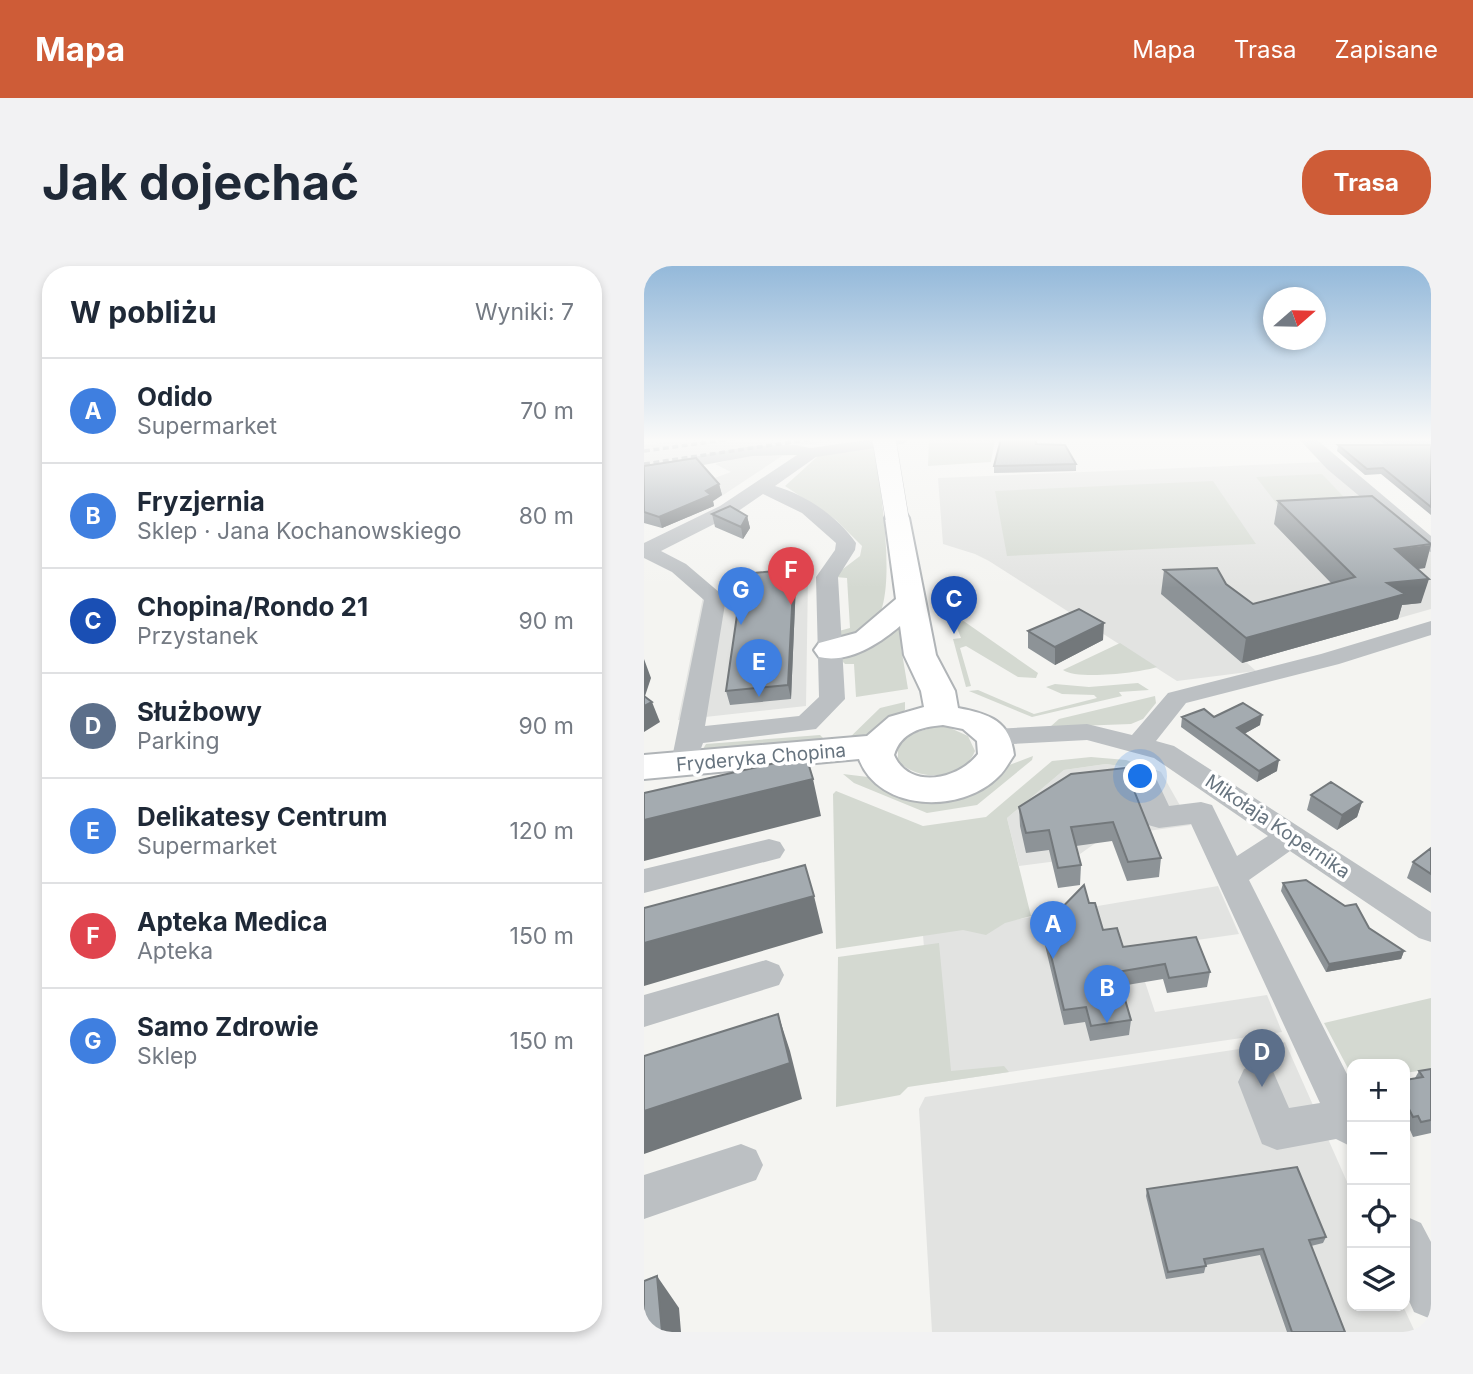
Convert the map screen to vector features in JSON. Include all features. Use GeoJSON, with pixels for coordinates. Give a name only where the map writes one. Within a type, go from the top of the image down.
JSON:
{"type":"FeatureCollection","features":[{"type":"Feature","properties":{"kind":"main road"},"geometry":{"type":"LineString","coordinates":[[892,489],[920,655],[914,694],[929,717]]}},
{"type":"Feature","properties":{"kind":"main road"},"geometry":{"type":"LineString","coordinates":[[830,650],[867,639],[911,601]]}},
{"type":"Feature","properties":{"kind":"main road"},"geometry":{"type":"LineString","coordinates":[[929,717],[974,721],[995,746],[983,774],[971,781],[941,789],[907,787],[883,773],[877,755],[891,730],[929,717]]}},
{"type":"Feature","properties":{"kind":"main road","name":"Fryderyka Chopina"},"geometry":{"type":"LineString","coordinates":[[644,767],[688,750],[877,755]]}},
{"type":"Feature","properties":{"kind":"main road","name":"Fryderyka Chopina"},"geometry":{"type":"LineString","coordinates":[[644,783],[877,755]]}},
{"type":"Feature","properties":{"kind":"street"},"geometry":{"type":"LineString","coordinates":[[648,555],[761,489]]}},
{"type":"Feature","properties":{"kind":"street"},"geometry":{"type":"LineString","coordinates":[[648,555],[679,568],[715,598],[688,750],[807,723],[832,699],[827,577],[845,550],[846,543],[837,531],[807,510],[780,492],[765,489]]}},
{"type":"Feature","properties":{"kind":"street"},"geometry":{"type":"LineString","coordinates":[[1361,489],[1431,546]]}},
{"type":"Feature","properties":{"kind":"street"},"geometry":{"type":"LineString","coordinates":[[1129,741],[1177,698],[1425,630]]}},
{"type":"Feature","properties":{"kind":"street","name":"Mikołaja Kopernika"},"geometry":{"type":"LineString","coordinates":[[995,746],[1129,741],[1175,758],[1431,929]]}},
{"type":"Feature","properties":{"kind":"street"},"geometry":{"type":"LineString","coordinates":[[1145,783],[1159,818],[1201,812],[1350,1122]]}},
{"type":"Feature","properties":{"kind":"street"},"geometry":{"type":"LineString","coordinates":[[1231,876],[1291,835]]}},
{"type":"Feature","properties":{"kind":"street"},"geometry":{"type":"LineString","coordinates":[[644,881],[769,850]]}},
{"type":"Feature","properties":{"kind":"street"},"geometry":{"type":"LineString","coordinates":[[644,1011],[766,975]]}},
{"type":"Feature","properties":{"kind":"street"},"geometry":{"type":"LineString","coordinates":[[1258,1082],[1277,1129],[1347,1123]]}},
{"type":"Feature","properties":{"kind":"street"},"geometry":{"type":"LineString","coordinates":[[644,1197],[741,1165]]}},
{"type":"Feature","properties":{"kind":"street"},"geometry":{"type":"LineString","coordinates":[[1409,1248],[1431,1295]]}},
{"type":"Feature","properties":{"kind":"shaded area"},"geometry":{"type":"Polygon","coordinates":[[[685,489],[733,489],[690,517],[660,508],[654,500],[685,489]]]}},
{"type":"Feature","properties":{"kind":"shaded area"},"geometry":{"type":"Polygon","coordinates":[[[789,489],[880,489],[887,568],[881,612],[872,626],[843,642],[839,631],[850,628],[847,578],[835,575],[860,556],[862,546],[836,520],[789,489]]]}},
{"type":"Feature","properties":{"kind":"shaded area"},"geometry":{"type":"Polygon","coordinates":[[[939,489],[1356,489],[1431,551],[1431,609],[1246,662],[1256,671],[1177,681],[989,561],[943,544],[939,489]]]}},
{"type":"Feature","properties":{"kind":"shaded area"},"geometry":{"type":"Polygon","coordinates":[[[1218,489],[1256,544],[1007,556],[995,491],[1218,489]]]}},
{"type":"Feature","properties":{"kind":"shaded area"},"geometry":{"type":"Polygon","coordinates":[[[1265,489],[1336,489],[1358,512],[1286,516],[1265,489]]]}},
{"type":"Feature","properties":{"kind":"shaded area"},"geometry":{"type":"Polygon","coordinates":[[[808,577],[806,706],[678,720],[703,597],[735,583],[808,577]]]}},
{"type":"Feature","properties":{"kind":"shaded area"},"geometry":{"type":"Polygon","coordinates":[[[934,597],[955,615],[1038,673],[1036,678],[1018,677],[966,646],[960,648],[971,686],[966,687],[953,639],[961,638],[957,628],[950,628],[944,613],[933,600],[934,597]]]}},
{"type":"Feature","properties":{"kind":"shaded area"},"geometry":{"type":"Polygon","coordinates":[[[901,620],[901,647],[908,689],[856,697],[854,664],[845,664],[841,660],[873,647],[901,620]]]}},
{"type":"Feature","properties":{"kind":"shaded area"},"geometry":{"type":"Polygon","coordinates":[[[1120,643],[1157,667],[1094,675],[1063,670],[1120,643]]]}},
{"type":"Feature","properties":{"kind":"shaded area"},"geometry":{"type":"Polygon","coordinates":[[[1138,683],[1149,690],[1119,692],[1122,696],[1032,717],[969,691],[978,690],[1034,714],[1097,698],[1094,695],[1062,694],[1046,687],[1055,684],[1089,687],[1138,683]]]}},
{"type":"Feature","properties":{"kind":"shaded area"},"geometry":{"type":"Polygon","coordinates":[[[1155,696],[1156,703],[1143,719],[1131,724],[1050,727],[1059,719],[1155,696]]]}},
{"type":"Feature","properties":{"kind":"shaded area"},"geometry":{"type":"Polygon","coordinates":[[[905,702],[905,710],[868,737],[843,744],[880,708],[905,702]]]}},
{"type":"Feature","properties":{"kind":"shaded area"},"geometry":{"type":"Polygon","coordinates":[[[935,727],[948,727],[968,736],[975,751],[969,761],[951,773],[928,775],[917,773],[898,761],[898,745],[910,734],[935,727]]]}},
{"type":"Feature","properties":{"kind":"shaded area"},"geometry":{"type":"Polygon","coordinates":[[[820,735],[823,738],[819,741],[705,752],[703,749],[706,744],[820,735]]]}},
{"type":"Feature","properties":{"kind":"shaded area"},"geometry":{"type":"Polygon","coordinates":[[[1033,756],[1032,760],[977,805],[927,813],[854,783],[843,774],[868,777],[892,791],[1004,767],[1033,756]]]}},
{"type":"Feature","properties":{"kind":"shaded area"},"geometry":{"type":"Polygon","coordinates":[[[1091,757],[1126,760],[1161,772],[1106,764],[1064,770],[1007,818],[1031,916],[1005,923],[986,935],[963,930],[836,949],[833,794],[836,791],[923,826],[986,817],[1052,761],[1091,757]]]}},
{"type":"Feature","properties":{"kind":"shaded area"},"geometry":{"type":"Polygon","coordinates":[[[1106,764],[1161,772],[1191,825],[1104,837],[1073,859],[1019,866],[1007,818],[1064,770],[1106,764]]]}},
{"type":"Feature","properties":{"kind":"shaded area"},"geometry":{"type":"Polygon","coordinates":[[[1218,886],[1239,934],[1134,949],[1155,1012],[1267,995],[1282,1032],[935,1083],[923,935],[1218,886]]]}},
{"type":"Feature","properties":{"kind":"shaded area"},"geometry":{"type":"Polygon","coordinates":[[[939,943],[951,1071],[1004,1066],[1009,1072],[908,1087],[900,1095],[836,1107],[838,957],[939,943]]]}},
{"type":"Feature","properties":{"kind":"shaded area"},"geometry":{"type":"Polygon","coordinates":[[[1431,998],[1431,1069],[1410,1072],[1410,1059],[1347,1059],[1347,1067],[1324,1023],[1431,998]]]}},
{"type":"Feature","properties":{"kind":"shaded area"},"geometry":{"type":"Polygon","coordinates":[[[1285,1042],[1347,1182],[1347,1311],[1405,1311],[1415,1332],[932,1332],[919,1109],[925,1097],[1285,1042]]]}},
{"type":"Feature","properties":{"kind":"building"},"geometry":{"type":"Polygon","coordinates":[[[644,489],[710,489],[706,491],[711,495],[659,517],[644,512],[644,489]]]}},
{"type":"Feature","properties":{"kind":"building"},"geometry":{"type":"Polygon","coordinates":[[[1409,489],[1431,489],[1431,507],[1409,489]]]}},
{"type":"Feature","properties":{"kind":"building"},"geometry":{"type":"Polygon","coordinates":[[[1372,496],[1431,544],[1395,549],[1429,579],[1387,583],[1405,594],[1246,638],[1164,570],[1217,568],[1226,584],[1253,604],[1355,577],[1278,501],[1372,496]]]}},
{"type":"Feature","properties":{"kind":"building"},"geometry":{"type":"Polygon","coordinates":[[[730,506],[747,516],[741,527],[712,514],[730,506]]]}},
{"type":"Feature","properties":{"kind":"building"},"geometry":{"type":"Polygon","coordinates":[[[794,569],[788,685],[726,691],[743,574],[794,569]]]}},
{"type":"Feature","properties":{"kind":"building"},"geometry":{"type":"Polygon","coordinates":[[[1079,609],[1104,623],[1055,647],[1028,631],[1079,609]]]}},
{"type":"Feature","properties":{"kind":"building"},"geometry":{"type":"Polygon","coordinates":[[[644,696],[652,702],[644,706],[644,696]]]}},
{"type":"Feature","properties":{"kind":"building"},"geometry":{"type":"Polygon","coordinates":[[[1243,703],[1262,715],[1237,728],[1279,760],[1259,771],[1182,717],[1204,709],[1214,717],[1243,703]]]}},
{"type":"Feature","properties":{"kind":"building"},"geometry":{"type":"Polygon","coordinates":[[[806,756],[813,779],[644,820],[644,793],[806,756]]]}},
{"type":"Feature","properties":{"kind":"building"},"geometry":{"type":"Polygon","coordinates":[[[1125,768],[1161,858],[1128,862],[1113,822],[1071,827],[1081,865],[1058,868],[1049,830],[1026,833],[1019,807],[1071,774],[1125,768]]]}},
{"type":"Feature","properties":{"kind":"building"},"geometry":{"type":"Polygon","coordinates":[[[1331,782],[1362,802],[1342,815],[1311,795],[1331,782]]]}},
{"type":"Feature","properties":{"kind":"building"},"geometry":{"type":"Polygon","coordinates":[[[1431,848],[1431,874],[1413,862],[1431,848]]]}},
{"type":"Feature","properties":{"kind":"building"},"geometry":{"type":"Polygon","coordinates":[[[805,865],[814,896],[644,943],[644,908],[805,865]]]}},
{"type":"Feature","properties":{"kind":"building"},"geometry":{"type":"Polygon","coordinates":[[[1306,880],[1345,906],[1356,904],[1369,928],[1404,951],[1329,964],[1283,883],[1306,880]]]}},
{"type":"Feature","properties":{"kind":"building"},"geometry":{"type":"Polygon","coordinates":[[[1084,885],[1089,903],[1095,903],[1103,930],[1117,928],[1123,947],[1196,937],[1210,972],[1169,978],[1165,964],[1117,972],[1131,1020],[1091,1026],[1086,1007],[1064,1010],[1044,926],[1084,885]]]}},
{"type":"Feature","properties":{"kind":"building"},"geometry":{"type":"Polygon","coordinates":[[[778,1014],[790,1063],[644,1111],[644,1056],[778,1014]]]}},
{"type":"Feature","properties":{"kind":"building"},"geometry":{"type":"Polygon","coordinates":[[[1431,1069],[1431,1120],[1421,1122],[1418,1116],[1413,1117],[1410,1111],[1410,1079],[1423,1077],[1419,1071],[1431,1069]]]}},
{"type":"Feature","properties":{"kind":"building"},"geometry":{"type":"Polygon","coordinates":[[[1297,1167],[1326,1237],[1309,1240],[1345,1332],[1292,1332],[1263,1249],[1204,1259],[1206,1266],[1168,1272],[1147,1189],[1297,1167]]]}},
{"type":"Feature","properties":{"kind":"building"},"geometry":{"type":"Polygon","coordinates":[[[657,1276],[662,1332],[644,1332],[644,1281],[657,1276]]]}},
{"type":"Feature","properties":{"kind":"place","name":"Apteka Medica"},"geometry":{"type":"Point","coordinates":[791,605]}},
{"type":"Feature","properties":{"kind":"place","name":"Samo Zdrowie"},"geometry":{"type":"Point","coordinates":[741,625]}},
{"type":"Feature","properties":{"kind":"place","name":"Chopina/Rondo 21"},"geometry":{"type":"Point","coordinates":[954,634]}},
{"type":"Feature","properties":{"kind":"place","name":"Delikatesy Centrum"},"geometry":{"type":"Point","coordinates":[759,697]}},
{"type":"Feature","properties":{"kind":"place","name":"Odido"},"geometry":{"type":"Point","coordinates":[1053,959]}},
{"type":"Feature","properties":{"kind":"place","name":"Fryzjernia"},"geometry":{"type":"Point","coordinates":[1107,1023]}},
{"type":"Feature","properties":{"kind":"place","name":"Służbowy"},"geometry":{"type":"Point","coordinates":[1262,1087]}}]}
